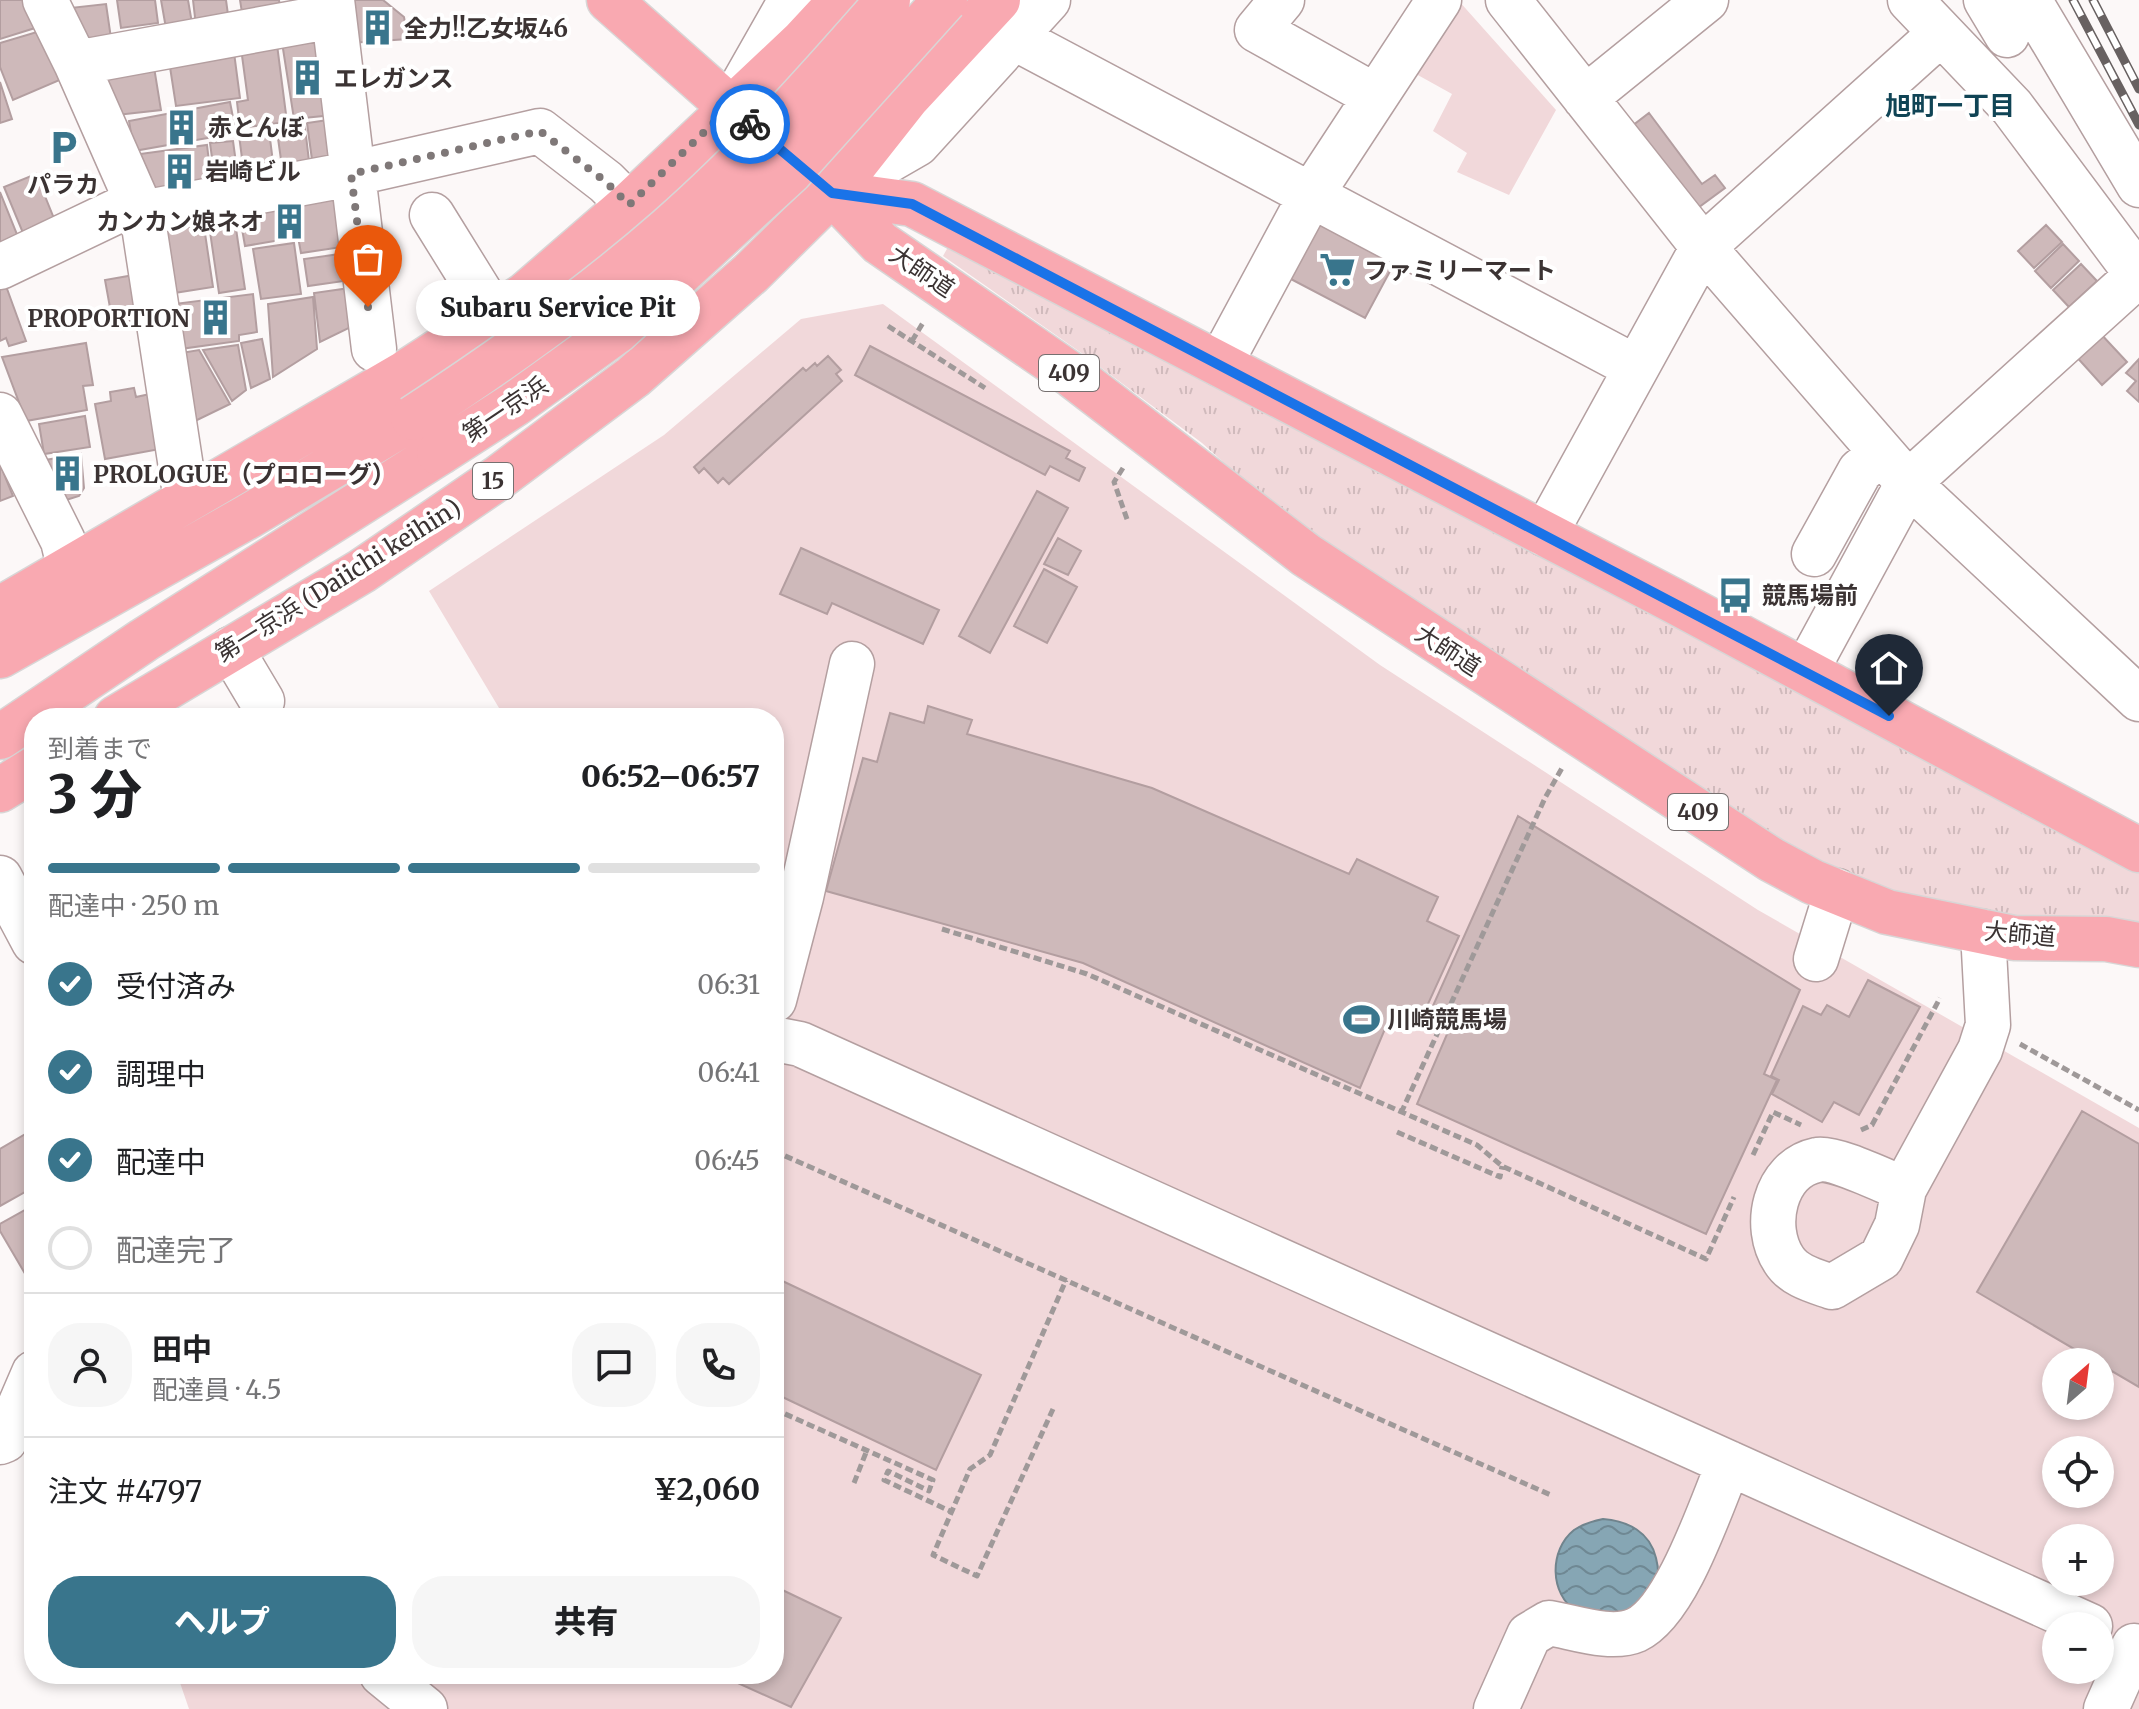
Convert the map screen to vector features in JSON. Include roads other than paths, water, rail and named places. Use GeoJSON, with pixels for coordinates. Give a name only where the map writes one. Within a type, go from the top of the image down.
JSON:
{"type":"FeatureCollection","features":[{"type":"Feature","properties":{"kind":"highway","name":"大師道"},"geometry":{"type":"LineString","coordinates":[[609,0],[832,193],[880,243],[1073,376],[1306,555],[1772,860],[1887,912],[2014,938],[2106,939],[2139,945]]}},
{"type":"Feature","properties":{"kind":"highway"},"geometry":{"type":"LineString","coordinates":[[0,609],[405,373],[525,295],[629,205],[803,41],[841,0]]}},
{"type":"Feature","properties":{"kind":"highway","name":"第一京浜"},"geometry":{"type":"LineString","coordinates":[[0,656],[126,587],[413,418],[484,372],[588,296],[670,227],[758,144],[888,0]]}},
{"type":"Feature","properties":{"kind":"highway","name":"第一京浜"},"geometry":{"type":"LineString","coordinates":[[43,708],[144,640],[515,404],[617,331],[790,172],[945,0]]}},
{"type":"Feature","properties":{"kind":"highway","name":"第一京浜 (Daiichi keihin)"},"geometry":{"type":"LineString","coordinates":[[158,706],[231,649],[362,571],[498,478],[633,377],[751,273],[832,193],[907,98],[1006,19]]}},
{"type":"Feature","properties":{"kind":"highway"},"geometry":{"type":"LineString","coordinates":[[832,193],[912,204],[1806,671],[2139,850]]}},
{"type":"Feature","properties":{"kind":"highway","name":"第一京浜"},"geometry":{"type":"LineString","coordinates":[[0,737],[24,721]]}},
{"type":"Feature","properties":{"kind":"highway"},"geometry":{"type":"LineString","coordinates":[[0,790],[24,775]]}},
{"type":"Feature","properties":{"kind":"street"},"geometry":{"type":"LineString","coordinates":[[45,0],[139,208],[186,500]]}},
{"type":"Feature","properties":{"kind":"street"},"geometry":{"type":"LineString","coordinates":[[730,107],[791,0]]}},
{"type":"Feature","properties":{"kind":"street"},"geometry":{"type":"LineString","coordinates":[[1006,19],[1048,0]]}},
{"type":"Feature","properties":{"kind":"street"},"geometry":{"type":"LineString","coordinates":[[1282,0],[1257,30],[1375,96]]}},
{"type":"Feature","properties":{"kind":"street"},"geometry":{"type":"LineString","coordinates":[[1220,364],[1311,195],[1439,0]]}},
{"type":"Feature","properties":{"kind":"street"},"geometry":{"type":"LineString","coordinates":[[1508,0],[1703,247],[1895,468],[2139,699]]}},
{"type":"Feature","properties":{"kind":"street"},"geometry":{"type":"LineString","coordinates":[[1585,98],[1706,0]]}},
{"type":"Feature","properties":{"kind":"street"},"geometry":{"type":"LineString","coordinates":[[1806,671],[1895,468],[2139,275],[2012,107],[1910,0]]}},
{"type":"Feature","properties":{"kind":"street"},"geometry":{"type":"LineString","coordinates":[[76,63],[332,8],[374,349]]}},
{"type":"Feature","properties":{"kind":"street"},"geometry":{"type":"LineString","coordinates":[[2008,12],[2058,47],[2139,185]]}},
{"type":"Feature","properties":{"kind":"street"},"geometry":{"type":"LineString","coordinates":[[1006,19],[1311,195],[1635,367]]}},
{"type":"Feature","properties":{"kind":"street"},"geometry":{"type":"LineString","coordinates":[[1545,534],[1703,247],[1941,33]]}},
{"type":"Feature","properties":{"kind":"street"},"geometry":{"type":"LineString","coordinates":[[0,267],[139,208],[351,174],[540,131],[606,182],[629,205]]}},
{"type":"Feature","properties":{"kind":"street"},"geometry":{"type":"LineString","coordinates":[[432,215],[494,315]]}},
{"type":"Feature","properties":{"kind":"street"},"geometry":{"type":"LineString","coordinates":[[0,415],[63,541],[70,570]]}},
{"type":"Feature","properties":{"kind":"street"},"geometry":{"type":"LineString","coordinates":[[1814,554],[1860,471],[1895,468]]}},
{"type":"Feature","properties":{"kind":"street"},"geometry":{"type":"LineString","coordinates":[[231,649],[262,701]]}},
{"type":"Feature","properties":{"kind":"street"},"geometry":{"type":"LineString","coordinates":[[784,962],[852,664]]}},
{"type":"Feature","properties":{"kind":"street"},"geometry":{"type":"LineString","coordinates":[[0,878],[24,923]]}},
{"type":"Feature","properties":{"kind":"street"},"geometry":{"type":"LineString","coordinates":[[1816,959],[1837,891]]}},
{"type":"Feature","properties":{"kind":"street"},"geometry":{"type":"LineString","coordinates":[[1904,1189],[1980,1050],[1988,1025],[1983,932]]}},
{"type":"Feature","properties":{"kind":"street"},"geometry":{"type":"LineString","coordinates":[[784,1041],[800,1044],[2059,1612]]}},
{"type":"Feature","properties":{"kind":"street"},"geometry":{"type":"LineString","coordinates":[[0,1442],[5,1440],[24,1396]]}},
{"type":"Feature","properties":{"kind":"street"},"geometry":{"type":"LineString","coordinates":[[1496,1709],[1529,1635],[1549,1623],[1609,1634],[1635,1630],[1658,1611],[1677,1585],[1729,1463]]}},
{"type":"Feature","properties":{"kind":"street"},"geometry":{"type":"LineString","coordinates":[[2106,1709],[2124,1641]]}},
{"type":"Feature","properties":{"kind":"water"},"geometry":{"type":"Polygon","coordinates":[[[1603,1519],[1621,1522],[1637,1530],[1649,1541],[1657,1561],[1656,1584],[1626,1618],[1594,1617],[1577,1612],[1561,1594],[1557,1583],[1557,1560],[1566,1539],[1581,1526],[1603,1519]]]}},
{"type":"Feature","properties":{"kind":"railway"},"geometry":{"type":"LineString","coordinates":[[2073,0],[2139,125]]}},
{"type":"Feature","properties":{"kind":"railway"},"geometry":{"type":"LineString","coordinates":[[2093,0],[2139,89]]}},
{"type":"Feature","properties":{"kind":"place","name":"全力!!乙女坂46"},"geometry":{"type":"Point","coordinates":[378,28]}},
{"type":"Feature","properties":{"kind":"place","name":"エレガンス"},"geometry":{"type":"Point","coordinates":[308,78]}},
{"type":"Feature","properties":{"kind":"place","name":"赤とんぼ"},"geometry":{"type":"Point","coordinates":[182,127]}},
{"type":"Feature","properties":{"kind":"place","name":"パラカ"},"geometry":{"type":"Point","coordinates":[63,147]}},
{"type":"Feature","properties":{"kind":"place","name":"岩崎ビル"},"geometry":{"type":"Point","coordinates":[179,171]}},
{"type":"Feature","properties":{"kind":"place","name":"カンカン娘ネオ"},"geometry":{"type":"Point","coordinates":[290,221]}},
{"type":"Feature","properties":{"kind":"place","name":"ファミリーマート"},"geometry":{"type":"Point","coordinates":[1338,270]}},
{"type":"Feature","properties":{"kind":"place","name":"Subaru Service Pit"},"geometry":{"type":"Point","coordinates":[368,307]}},
{"type":"Feature","properties":{"kind":"place","name":"PROPORTION"},"geometry":{"type":"Point","coordinates":[216,318]}},
{"type":"Feature","properties":{"kind":"place","name":"PROLOGUE（プロローグ）"},"geometry":{"type":"Point","coordinates":[67,474]}},
{"type":"Feature","properties":{"kind":"place","name":"競馬場前"},"geometry":{"type":"Point","coordinates":[1736,595]}},
{"type":"Feature","properties":{"kind":"place","name":"川崎競馬場"},"geometry":{"type":"Point","coordinates":[1361,1019]}},
{"type":"Feature","properties":{"kind":"district","name":"旭町一丁目"},"geometry":{"type":"Point","coordinates":[1950,105]}}]}
